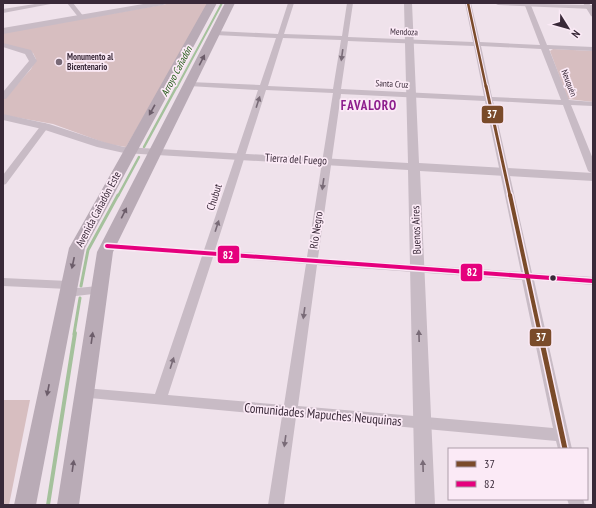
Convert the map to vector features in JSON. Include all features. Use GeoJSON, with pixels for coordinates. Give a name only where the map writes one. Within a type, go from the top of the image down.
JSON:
{"type":"FeatureCollection","features":[{"type":"Feature","properties":{"kind":"main road","name":"Avenida Cañadón Este"},"geometry":{"type":"LineString","coordinates":[[25,505],[74,258],[81,238],[212,3]]}},
{"type":"Feature","properties":{"kind":"main road"},"geometry":{"type":"LineString","coordinates":[[68,505],[98,290],[103,259],[107,246],[230,3]]}},
{"type":"Feature","properties":{"kind":"street"},"geometry":{"type":"LineString","coordinates":[[3,11],[54,3]]}},
{"type":"Feature","properties":{"kind":"street"},"geometry":{"type":"LineString","coordinates":[[70,3],[79,16]]}},
{"type":"Feature","properties":{"kind":"street"},"geometry":{"type":"LineString","coordinates":[[3,31],[145,3]]}},
{"type":"Feature","properties":{"kind":"street"},"geometry":{"type":"LineString","coordinates":[[3,27],[163,3]]}},
{"type":"Feature","properties":{"kind":"street","name":"Chubut"},"geometry":{"type":"LineString","coordinates":[[160,400],[291,3]]}},
{"type":"Feature","properties":{"kind":"street","name":"Río Negro"},"geometry":{"type":"LineString","coordinates":[[276,505],[350,3]]}},
{"type":"Feature","properties":{"kind":"street","name":"Buenos Aires"},"geometry":{"type":"LineString","coordinates":[[408,3],[425,505]]}},
{"type":"Feature","properties":{"kind":"street"},"geometry":{"type":"LineString","coordinates":[[468,3],[564,448]]}},
{"type":"Feature","properties":{"kind":"street"},"geometry":{"type":"LineString","coordinates":[[498,3],[590,4],[593,15]]}},
{"type":"Feature","properties":{"kind":"street","name":"Neuquén"},"geometry":{"type":"LineString","coordinates":[[527,4],[593,171]]}},
{"type":"Feature","properties":{"kind":"street","name":"Mendoza"},"geometry":{"type":"LineString","coordinates":[[215,33],[593,49]]}},
{"type":"Feature","properties":{"kind":"street"},"geometry":{"type":"LineString","coordinates":[[3,45],[24,50],[31,55],[33,61],[30,67],[3,97]]}},
{"type":"Feature","properties":{"kind":"street"},"geometry":{"type":"LineString","coordinates":[[3,50],[14,52],[23,59],[21,67],[3,86]]}},
{"type":"Feature","properties":{"kind":"street","name":"Santa Cruz"},"geometry":{"type":"LineString","coordinates":[[189,84],[593,104]]}},
{"type":"Feature","properties":{"kind":"street","name":"Tierra del Fuego"},"geometry":{"type":"LineString","coordinates":[[3,117],[45,126],[107,146],[130,150],[593,177]]}},
{"type":"Feature","properties":{"kind":"street"},"geometry":{"type":"LineString","coordinates":[[3,182],[45,126]]}},
{"type":"Feature","properties":{"kind":"street"},"geometry":{"type":"LineString","coordinates":[[107,246],[593,282]]}},
{"type":"Feature","properties":{"kind":"street"},"geometry":{"type":"LineString","coordinates":[[3,282],[68,289],[98,290]]}},
{"type":"Feature","properties":{"kind":"street","name":"Comunidades Mapuches Neuquinas"},"geometry":{"type":"LineString","coordinates":[[84,393],[562,435]]}},
{"type":"Feature","properties":{"kind":"shaded area"},"geometry":{"type":"Polygon","coordinates":[[[172,3],[210,3],[126,147],[108,144],[53,124],[3,115],[3,100],[31,69],[36,59],[33,53],[3,44],[3,33],[172,3]]]}},
{"type":"Feature","properties":{"kind":"shaded area"},"geometry":{"type":"Polygon","coordinates":[[[553,49],[593,51],[593,102],[568,99],[550,51],[553,49]]]}},
{"type":"Feature","properties":{"kind":"shaded area"},"geometry":{"type":"Polygon","coordinates":[[[3,400],[30,400],[9,505],[3,505],[3,400]]]}},
{"type":"Feature","properties":{"kind":"waterway","name":"Arroyo Cañadón"},"geometry":{"type":"LineString","coordinates":[[177,87],[222,3]]}},
{"type":"Feature","properties":{"kind":"waterway","name":"Arroyo Cañadón"},"geometry":{"type":"LineString","coordinates":[[144,147],[177,86]]}},
{"type":"Feature","properties":{"kind":"waterway"},"geometry":{"type":"LineString","coordinates":[[118,196],[139,157]]}},
{"type":"Feature","properties":{"kind":"waterway"},"geometry":{"type":"LineString","coordinates":[[81,286],[88,250],[118,195]]}},
{"type":"Feature","properties":{"kind":"waterway"},"geometry":{"type":"LineString","coordinates":[[74,334],[80,298]]}},
{"type":"Feature","properties":{"kind":"waterway"},"geometry":{"type":"LineString","coordinates":[[48,505],[75,333]]}},
{"type":"Feature","properties":{"kind":"transit line","name":"37"},"geometry":{"type":"LineString","coordinates":[[468,3],[565,448]]}},
{"type":"Feature","properties":{"kind":"transit line","name":"82"},"geometry":{"type":"LineString","coordinates":[[107,246],[593,281]]}},
{"type":"Feature","properties":{"kind":"place","name":"Monumento al Bicentenario"},"geometry":{"type":"Point","coordinates":[59,62]}},
{"type":"Feature","properties":{"kind":"district","name":"FAVALORO"},"geometry":{"type":"Point","coordinates":[369,105]}}]}
